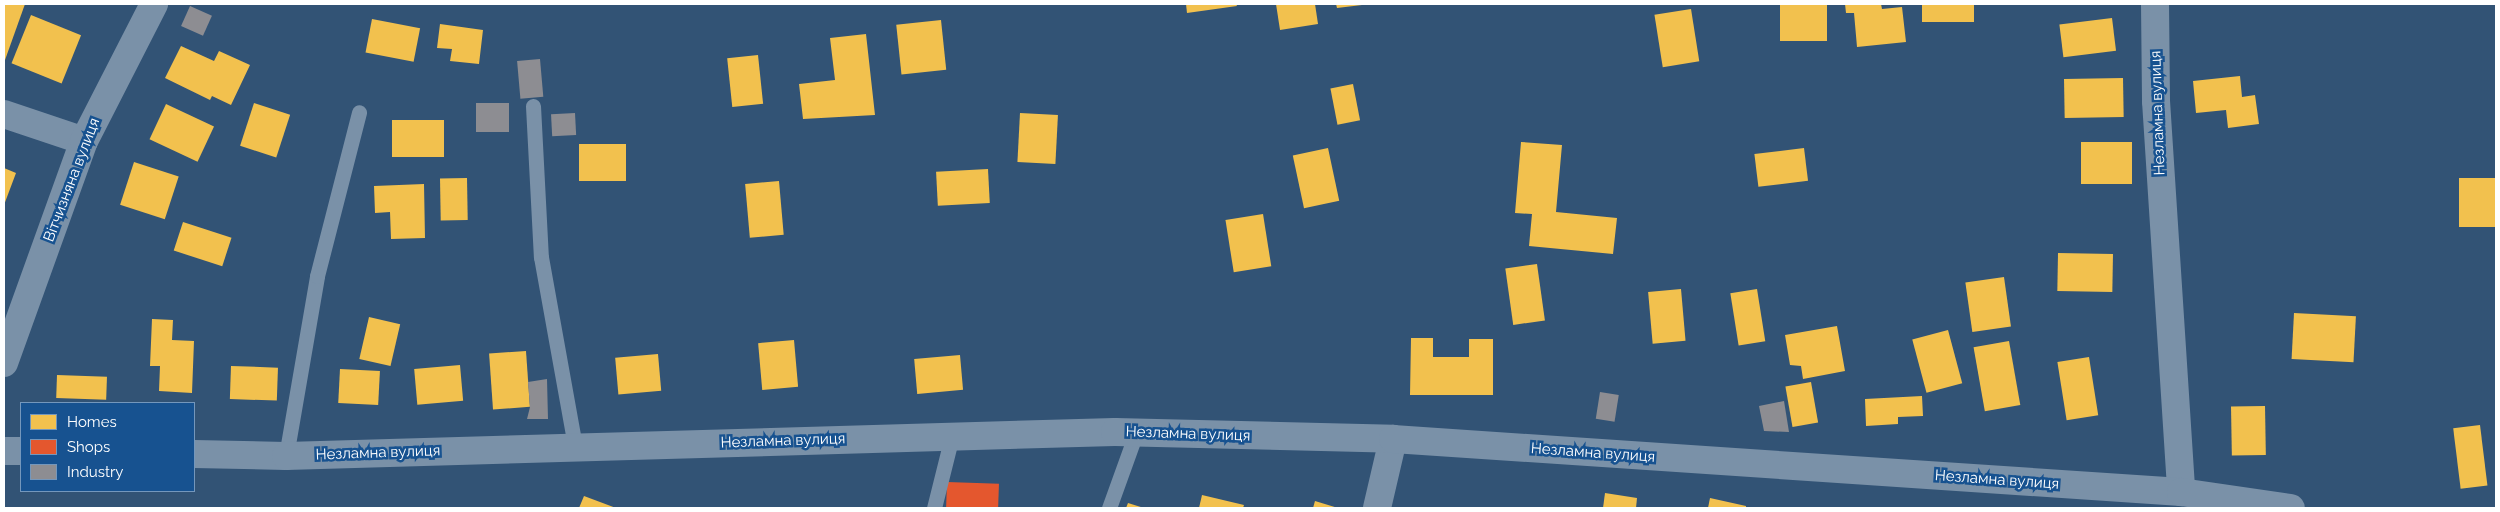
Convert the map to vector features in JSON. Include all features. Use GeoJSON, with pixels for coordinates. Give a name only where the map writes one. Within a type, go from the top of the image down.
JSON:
{"type":"FeatureCollection","features":[{"type":"Feature","properties":{"kind":"street","name":"Вітчизняна вулиця"},"geometry":{"type":"LineString","coordinates":[[4,363],[84,141],[154,4]]}},
{"type":"Feature","properties":{"kind":"street","name":"Незламна вулиця"},"geometry":{"type":"LineString","coordinates":[[2155,4],[2156,101],[2181,492]]}},
{"type":"Feature","properties":{"kind":"street"},"geometry":{"type":"LineString","coordinates":[[4,114],[84,141]]}},
{"type":"Feature","properties":{"kind":"street","name":"Незламна вулиця"},"geometry":{"type":"LineString","coordinates":[[195,454],[286,456],[575,446],[1136,432],[1393,439],[2181,492],[2291,508]]}},
{"type":"Feature","properties":{"kind":"street"},"geometry":{"type":"LineString","coordinates":[[1377,508],[1393,439]]}},
{"type":"Feature","properties":{"kind":"street"},"geometry":{"type":"LineString","coordinates":[[4,451],[20,451]]}},
{"type":"Feature","properties":{"kind":"lane"},"geometry":{"type":"LineString","coordinates":[[533,106],[541,257],[575,446]]}},
{"type":"Feature","properties":{"kind":"lane"},"geometry":{"type":"LineString","coordinates":[[286,456],[317,276],[359,112]]}},
{"type":"Feature","properties":{"kind":"lane"},"geometry":{"type":"LineString","coordinates":[[1109,508],[1136,432]]}},
{"type":"Feature","properties":{"kind":"lane"},"geometry":{"type":"LineString","coordinates":[[934,508],[952,436]]}},
{"type":"Feature","properties":{"kind":"building: Homes"},"geometry":{"type":"Polygon","coordinates":[[[4,4],[25,4],[5,60],[4,60],[4,4]]]}},
{"type":"Feature","properties":{"kind":"building: Homes"},"geometry":{"type":"Polygon","coordinates":[[[1186,4],[1236,4],[1237,6],[1187,13],[1186,4]]]}},
{"type":"Feature","properties":{"kind":"building: Homes"},"geometry":{"type":"Polygon","coordinates":[[[1276,4],[1315,4],[1318,24],[1280,30],[1276,4]]]}},
{"type":"Feature","properties":{"kind":"building: Homes"},"geometry":{"type":"Polygon","coordinates":[[[1336,4],[1361,4],[1362,5],[1337,8],[1336,4]]]}},
{"type":"Feature","properties":{"kind":"building: Homes"},"geometry":{"type":"Polygon","coordinates":[[[1780,4],[1827,4],[1827,41],[1780,41],[1780,4]]]}},
{"type":"Feature","properties":{"kind":"building: Homes"},"geometry":{"type":"Polygon","coordinates":[[[1845,4],[1881,4],[1882,9],[1902,7],[1906,42],[1857,47],[1854,13],[1846,13],[1845,4]]]}},
{"type":"Feature","properties":{"kind":"building: Homes"},"geometry":{"type":"Polygon","coordinates":[[[1922,4],[1974,4],[1974,22],[1922,22],[1922,4]]]}},
{"type":"Feature","properties":{"kind":"building: Homes"},"geometry":{"type":"Polygon","coordinates":[[[1691,9],[1699,61],[1663,67],[1654,15],[1691,9]]]}},
{"type":"Feature","properties":{"kind":"building: Homes"},"geometry":{"type":"Polygon","coordinates":[[[31,15],[81,35],[62,83],[12,63],[31,15]]]}},
{"type":"Feature","properties":{"kind":"building: Homes"},"geometry":{"type":"Polygon","coordinates":[[[2112,18],[2116,51],[2063,57],[2059,24],[2112,18]]]}},
{"type":"Feature","properties":{"kind":"building: Homes"},"geometry":{"type":"Polygon","coordinates":[[[372,19],[420,28],[414,62],[366,52],[372,19]]]}},
{"type":"Feature","properties":{"kind":"building: Homes"},"geometry":{"type":"Polygon","coordinates":[[[941,20],[946,70],[901,74],[896,25],[941,20]]]}},
{"type":"Feature","properties":{"kind":"building: Homes"},"geometry":{"type":"Polygon","coordinates":[[[440,24],[483,30],[479,64],[450,61],[452,49],[437,48],[440,24]]]}},
{"type":"Feature","properties":{"kind":"building: Homes"},"geometry":{"type":"Polygon","coordinates":[[[866,34],[875,115],[803,119],[799,84],[835,80],[830,38],[866,34]]]}},
{"type":"Feature","properties":{"kind":"building: Homes"},"geometry":{"type":"Polygon","coordinates":[[[181,46],[214,61],[219,51],[250,65],[231,105],[212,96],[210,100],[165,78],[181,46]]]}},
{"type":"Feature","properties":{"kind":"building: Homes"},"geometry":{"type":"Polygon","coordinates":[[[758,55],[763,104],[732,107],[727,58],[758,55]]]}},
{"type":"Feature","properties":{"kind":"building: Homes"},"geometry":{"type":"Polygon","coordinates":[[[2240,76],[2242,97],[2255,95],[2259,124],[2228,128],[2226,110],[2196,113],[2193,81],[2240,76]]]}},
{"type":"Feature","properties":{"kind":"building: Homes"},"geometry":{"type":"Polygon","coordinates":[[[2123,78],[2124,117],[2065,118],[2064,79],[2123,78]]]}},
{"type":"Feature","properties":{"kind":"building: Homes"},"geometry":{"type":"Polygon","coordinates":[[[1353,84],[1360,120],[1337,125],[1330,88],[1353,84]]]}},
{"type":"Feature","properties":{"kind":"building: Homes"},"geometry":{"type":"Polygon","coordinates":[[[254,103],[290,115],[276,158],[240,146],[254,103]]]}},
{"type":"Feature","properties":{"kind":"building: Homes"},"geometry":{"type":"Polygon","coordinates":[[[166,104],[214,126],[198,162],[150,139],[166,104]]]}},
{"type":"Feature","properties":{"kind":"building: Homes"},"geometry":{"type":"Polygon","coordinates":[[[1020,113],[1058,115],[1055,164],[1017,162],[1020,113]]]}},
{"type":"Feature","properties":{"kind":"building: Homes"},"geometry":{"type":"Polygon","coordinates":[[[392,120],[444,120],[444,157],[392,157],[392,120]]]}},
{"type":"Feature","properties":{"kind":"building: Homes"},"geometry":{"type":"Polygon","coordinates":[[[1521,142],[1562,145],[1556,212],[1617,218],[1613,254],[1529,246],[1532,214],[1515,213],[1521,142]]]}},
{"type":"Feature","properties":{"kind":"building: Homes"},"geometry":{"type":"Polygon","coordinates":[[[2081,142],[2132,142],[2132,184],[2081,184],[2081,142]]]}},
{"type":"Feature","properties":{"kind":"building: Homes"},"geometry":{"type":"Polygon","coordinates":[[[579,144],[626,144],[626,181],[579,181],[579,144]]]}},
{"type":"Feature","properties":{"kind":"building: Homes"},"geometry":{"type":"Polygon","coordinates":[[[1328,148],[1339,201],[1304,208],[1293,155],[1328,148]]]}},
{"type":"Feature","properties":{"kind":"building: Homes"},"geometry":{"type":"Polygon","coordinates":[[[1804,148],[1808,181],[1758,187],[1754,154],[1804,148]]]}},
{"type":"Feature","properties":{"kind":"building: Homes"},"geometry":{"type":"Polygon","coordinates":[[[134,162],[179,177],[165,219],[120,205],[134,162]]]}},
{"type":"Feature","properties":{"kind":"building: Homes"},"geometry":{"type":"Polygon","coordinates":[[[4,168],[16,173],[4,205],[4,168]]]}},
{"type":"Feature","properties":{"kind":"building: Homes"},"geometry":{"type":"Polygon","coordinates":[[[988,169],[990,203],[938,206],[936,172],[988,169]]]}},
{"type":"Feature","properties":{"kind":"building: Homes"},"geometry":{"type":"Polygon","coordinates":[[[440,178],[467,178],[468,220],[441,220],[440,178]]]}},
{"type":"Feature","properties":{"kind":"building: Homes"},"geometry":{"type":"Polygon","coordinates":[[[2459,178],[2496,178],[2496,227],[2459,227],[2459,178]]]}},
{"type":"Feature","properties":{"kind":"building: Homes"},"geometry":{"type":"Polygon","coordinates":[[[779,181],[784,235],[750,238],[745,184],[779,181]]]}},
{"type":"Feature","properties":{"kind":"building: Homes"},"geometry":{"type":"Polygon","coordinates":[[[424,184],[425,238],[391,239],[390,212],[375,213],[374,186],[424,184]]]}},
{"type":"Feature","properties":{"kind":"building: Homes"},"geometry":{"type":"Polygon","coordinates":[[[1263,214],[1271,266],[1234,272],[1225,220],[1263,214]]]}},
{"type":"Feature","properties":{"kind":"building: Homes"},"geometry":{"type":"Polygon","coordinates":[[[183,222],[232,238],[222,266],[174,251],[183,222]]]}},
{"type":"Feature","properties":{"kind":"building: Homes"},"geometry":{"type":"Polygon","coordinates":[[[2058,253],[2113,254],[2112,292],[2057,291],[2058,253]]]}},
{"type":"Feature","properties":{"kind":"building: Homes"},"geometry":{"type":"Polygon","coordinates":[[[1537,264],[1545,320],[1513,325],[1505,268],[1537,264]]]}},
{"type":"Feature","properties":{"kind":"building: Homes"},"geometry":{"type":"Polygon","coordinates":[[[2004,277],[2011,327],[1972,332],[1965,282],[2004,277]]]}},
{"type":"Feature","properties":{"kind":"building: Homes"},"geometry":{"type":"Polygon","coordinates":[[[1681,289],[1686,341],[1653,344],[1648,292],[1681,289]]]}},
{"type":"Feature","properties":{"kind":"building: Homes"},"geometry":{"type":"Polygon","coordinates":[[[1757,289],[1765,341],[1739,346],[1730,293],[1757,289]]]}},
{"type":"Feature","properties":{"kind":"building: Homes"},"geometry":{"type":"Polygon","coordinates":[[[2294,313],[2356,316],[2354,362],[2292,359],[2294,313]]]}},
{"type":"Feature","properties":{"kind":"building: Homes"},"geometry":{"type":"Polygon","coordinates":[[[369,317],[400,324],[391,366],[359,359],[369,317]]]}},
{"type":"Feature","properties":{"kind":"building: Homes"},"geometry":{"type":"Polygon","coordinates":[[[152,319],[173,320],[172,340],[194,341],[192,393],[159,391],[160,366],[150,366],[152,319]]]}},
{"type":"Feature","properties":{"kind":"building: Homes"},"geometry":{"type":"Polygon","coordinates":[[[1837,326],[1845,371],[1803,379],[1801,366],[1790,365],[1785,335],[1837,326]]]}},
{"type":"Feature","properties":{"kind":"building: Homes"},"geometry":{"type":"Polygon","coordinates":[[[1948,330],[1962,383],[1926,393],[1912,340],[1948,330]]]}},
{"type":"Feature","properties":{"kind":"building: Homes"},"geometry":{"type":"Polygon","coordinates":[[[1411,338],[1433,338],[1433,357],[1469,357],[1469,339],[1493,339],[1493,395],[1410,395],[1411,338]]]}},
{"type":"Feature","properties":{"kind":"building: Homes"},"geometry":{"type":"Polygon","coordinates":[[[794,340],[798,387],[762,390],[758,343],[794,340]]]}},
{"type":"Feature","properties":{"kind":"building: Homes"},"geometry":{"type":"Polygon","coordinates":[[[2009,341],[2020,405],[1985,411],[1974,347],[2009,341]]]}},
{"type":"Feature","properties":{"kind":"building: Homes"},"geometry":{"type":"Polygon","coordinates":[[[526,351],[530,407],[493,409],[489,354],[526,351]]]}},
{"type":"Feature","properties":{"kind":"building: Homes"},"geometry":{"type":"Polygon","coordinates":[[[658,354],[661,391],[618,395],[615,358],[658,354]]]}},
{"type":"Feature","properties":{"kind":"building: Homes"},"geometry":{"type":"Polygon","coordinates":[[[960,355],[963,390],[917,394],[914,359],[960,355]]]}},
{"type":"Feature","properties":{"kind":"building: Homes"},"geometry":{"type":"Polygon","coordinates":[[[2089,357],[2098,415],[2067,420],[2057,362],[2089,357]]]}},
{"type":"Feature","properties":{"kind":"building: Homes"},"geometry":{"type":"Polygon","coordinates":[[[460,365],[463,401],[417,405],[414,369],[460,365]]]}},
{"type":"Feature","properties":{"kind":"building: Homes"},"geometry":{"type":"Polygon","coordinates":[[[231,366],[278,368],[277,401],[230,399],[231,366]]]}},
{"type":"Feature","properties":{"kind":"building: Homes"},"geometry":{"type":"Polygon","coordinates":[[[340,369],[380,371],[378,405],[338,403],[340,369]]]}},
{"type":"Feature","properties":{"kind":"building: Homes"},"geometry":{"type":"Polygon","coordinates":[[[57,375],[107,377],[106,400],[56,398],[57,375]]]}},
{"type":"Feature","properties":{"kind":"building: Homes"},"geometry":{"type":"Polygon","coordinates":[[[1811,382],[1818,422],[1793,427],[1785,387],[1811,382]]]}},
{"type":"Feature","properties":{"kind":"building: Homes"},"geometry":{"type":"Polygon","coordinates":[[[1922,396],[1923,416],[1898,417],[1898,424],[1866,426],[1865,399],[1922,396]]]}},
{"type":"Feature","properties":{"kind":"building: Homes"},"geometry":{"type":"Polygon","coordinates":[[[2265,406],[2266,455],[2232,456],[2231,407],[2265,406]]]}},
{"type":"Feature","properties":{"kind":"building: Homes"},"geometry":{"type":"Polygon","coordinates":[[[2480,425],[2487,486],[2461,489],[2453,428],[2480,425]]]}},
{"type":"Feature","properties":{"kind":"building: Homes"},"geometry":{"type":"Polygon","coordinates":[[[1605,493],[1637,498],[1636,508],[1603,508],[1605,493]]]}},
{"type":"Feature","properties":{"kind":"building: Homes"},"geometry":{"type":"Polygon","coordinates":[[[1202,495],[1244,505],[1243,508],[1199,508],[1202,495]]]}},
{"type":"Feature","properties":{"kind":"building: Homes"},"geometry":{"type":"Polygon","coordinates":[[[584,496],[616,508],[579,508],[584,496]]]}},
{"type":"Feature","properties":{"kind":"building: Homes"},"geometry":{"type":"Polygon","coordinates":[[[1710,498],[1746,506],[1746,508],[1708,508],[1710,498]]]}},
{"type":"Feature","properties":{"kind":"building: Homes"},"geometry":{"type":"Polygon","coordinates":[[[1315,501],[1338,508],[1313,508],[1315,501]]]}},
{"type":"Feature","properties":{"kind":"building: Homes"},"geometry":{"type":"Polygon","coordinates":[[[1128,503],[1144,508],[1126,508],[1128,503]]]}},
{"type":"Feature","properties":{"kind":"building: Shops"},"geometry":{"type":"Polygon","coordinates":[[[947,482],[999,484],[998,508],[946,508],[947,482]]]}},
{"type":"Feature","properties":{"kind":"building: Industry"},"geometry":{"type":"Polygon","coordinates":[[[190,6],[212,16],[203,36],[181,26],[190,6]]]}},
{"type":"Feature","properties":{"kind":"building: Industry"},"geometry":{"type":"Polygon","coordinates":[[[540,59],[543,97],[520,99],[517,61],[540,59]]]}},
{"type":"Feature","properties":{"kind":"building: Industry"},"geometry":{"type":"Polygon","coordinates":[[[476,103],[509,103],[509,132],[476,132],[476,103]]]}},
{"type":"Feature","properties":{"kind":"building: Industry"},"geometry":{"type":"Polygon","coordinates":[[[575,113],[576,135],[552,136],[551,114],[575,113]]]}},
{"type":"Feature","properties":{"kind":"building: Industry"},"geometry":{"type":"Polygon","coordinates":[[[547,379],[548,419],[527,419],[530,407],[528,382],[547,379]]]}},
{"type":"Feature","properties":{"kind":"building: Industry"},"geometry":{"type":"Polygon","coordinates":[[[1600,392],[1619,395],[1615,422],[1596,419],[1600,392]]]}},
{"type":"Feature","properties":{"kind":"building: Industry"},"geometry":{"type":"Polygon","coordinates":[[[1784,401],[1789,432],[1764,431],[1759,406],[1784,401]]]}}]}
